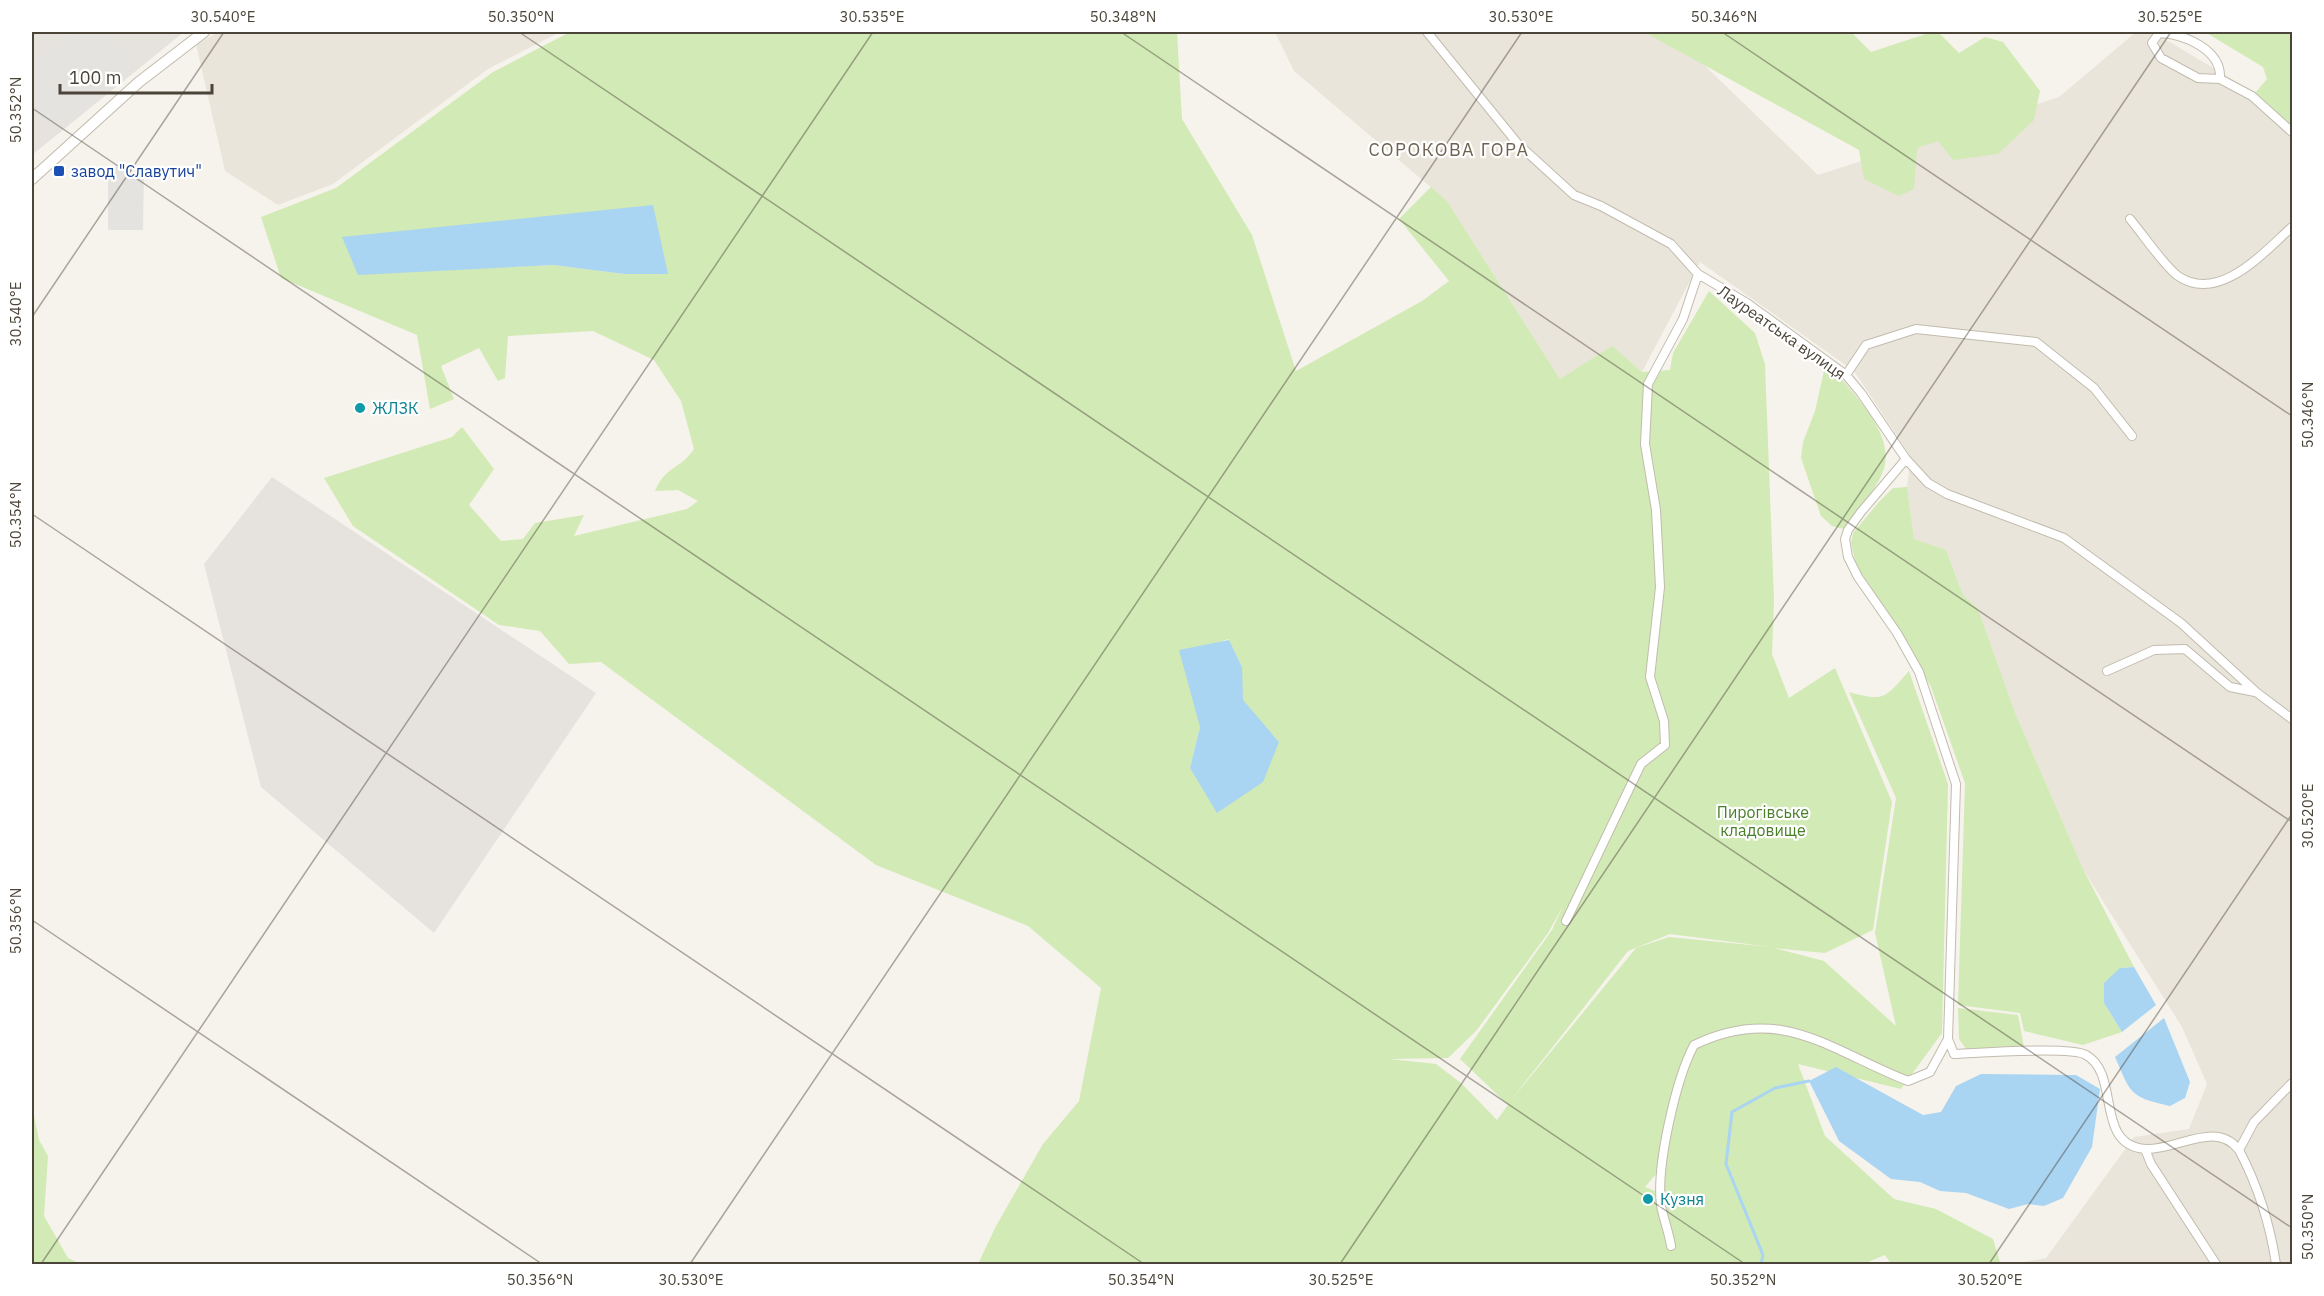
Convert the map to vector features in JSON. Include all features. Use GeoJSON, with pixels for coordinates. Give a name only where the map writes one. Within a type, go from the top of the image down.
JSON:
{"type":"FeatureCollection","features":[{"type":"Feature","properties":{"kind":"street"},"geometry":{"type":"LineString","coordinates":[[32,179],[139,81],[204,32]]}},
{"type":"Feature","properties":{"kind":"street","name":"Лауреатська вулиця"},"geometry":{"type":"LineString","coordinates":[[1427,32],[1518,144],[1574,195],[1601,206],[1671,244],[1698,274],[1747,303],[1846,375],[1906,459],[1928,483],[1947,494],[2064,538],[2181,623],[2256,692],[2292,719]]}},
{"type":"Feature","properties":{"kind":"street"},"geometry":{"type":"LineString","coordinates":[[2220,79],[2221,66],[2214,56],[2178,34],[2159,33],[2152,43],[2161,58],[2198,78],[2220,79],[2252,96],[2292,132]]}},
{"type":"Feature","properties":{"kind":"street"},"geometry":{"type":"LineString","coordinates":[[2130,219],[2177,276],[2200,285],[2223,281],[2247,266],[2292,227]]}},
{"type":"Feature","properties":{"kind":"street"},"geometry":{"type":"LineString","coordinates":[[1566,921],[1641,764],[1665,745],[1664,721],[1650,677],[1660,587],[1656,510],[1645,444],[1648,384],[1683,319],[1698,274]]}},
{"type":"Feature","properties":{"kind":"street"},"geometry":{"type":"LineString","coordinates":[[1846,375],[1866,345],[1916,329],[2036,342],[2094,388],[2132,436]]}},
{"type":"Feature","properties":{"kind":"street"},"geometry":{"type":"LineString","coordinates":[[1906,459],[1848,530],[1845,539],[1848,557],[1858,577],[1897,633],[1919,672],[1956,784],[1948,1039],[1954,1054]]}},
{"type":"Feature","properties":{"kind":"street"},"geometry":{"type":"LineString","coordinates":[[2107,671],[2154,650],[2185,649],[2230,687],[2256,692]]}},
{"type":"Feature","properties":{"kind":"street"},"geometry":{"type":"LineString","coordinates":[[1671,1246],[1661,1203],[1664,1155],[1684,1065],[1694,1045],[1727,1031],[1755,1028],[1793,1030],[1908,1081],[1930,1072],[1948,1039]]}},
{"type":"Feature","properties":{"kind":"street"},"geometry":{"type":"LineString","coordinates":[[1938,1059],[1954,1054],[2044,1051],[2084,1053],[2095,1061],[2105,1086],[2112,1123],[2127,1144],[2145,1149],[2217,1136],[2233,1142],[2252,1175],[2271,1231],[2276,1264]]}},
{"type":"Feature","properties":{"kind":"street"},"geometry":{"type":"LineString","coordinates":[[2239,1150],[2254,1122],[2292,1083]]}},
{"type":"Feature","properties":{"kind":"street"},"geometry":{"type":"LineString","coordinates":[[2145,1149],[2151,1164],[2216,1264]]}},
{"type":"Feature","properties":{"kind":"shaded area"},"geometry":{"type":"Polygon","coordinates":[[[32,32],[184,32],[32,155],[32,32]]]}},
{"type":"Feature","properties":{"kind":"shaded area"},"geometry":{"type":"Polygon","coordinates":[[[72,32],[108,32],[129,57],[130,72],[57,133],[32,102],[32,66],[72,32]]]}},
{"type":"Feature","properties":{"kind":"shaded area"},"geometry":{"type":"Polygon","coordinates":[[[219,32],[560,32],[488,69],[333,184],[278,205],[225,171],[196,44],[219,32]]]}},
{"type":"Feature","properties":{"kind":"shaded area"},"geometry":{"type":"Polygon","coordinates":[[[1275,32],[1670,32],[1818,175],[2059,97],[2136,32],[2153,32],[2255,93],[2292,129],[2292,1264],[2013,1264],[2046,1258],[2134,1137],[2189,1129],[2207,1084],[2182,1027],[2084,871],[2016,715],[1978,609],[1963,595],[1946,550],[1914,540],[1907,487],[1911,457],[1854,371],[1700,262],[1642,372],[1612,347],[1560,379],[1447,201],[1294,71],[1275,32]]]}},
{"type":"Feature","properties":{"kind":"shaded area"},"geometry":{"type":"Polygon","coordinates":[[[108,167],[144,167],[143,230],[108,230],[108,167]]]}},
{"type":"Feature","properties":{"kind":"shaded area"},"geometry":{"type":"Polygon","coordinates":[[[272,477],[596,693],[434,933],[261,787],[204,564],[272,477]]]}},
{"type":"Feature","properties":{"kind":"green space","name":"Пирогівське кладовище"},"geometry":{"type":"Polygon","coordinates":[[[570,32],[1177,32],[1182,119],[1252,235],[1296,371],[1422,301],[1449,281],[1399,219],[1431,187],[1447,201],[1560,379],[1612,346],[1642,372],[1670,370],[1673,353],[1709,291],[1755,333],[1765,364],[1774,600],[1772,654],[1789,698],[1835,668],[1892,802],[1873,930],[1825,953],[1774,948],[1824,961],[1896,1026],[1875,933],[1896,798],[1849,692],[1870,697],[1884,695],[1895,687],[1909,671],[1948,784],[1942,1033],[1901,1089],[1798,1064],[1825,1136],[1894,1199],[1936,1209],[1993,1239],[2000,1262],[1891,1264],[1885,1255],[1863,1264],[978,1264],[996,1226],[1043,1144],[1079,1101],[1101,988],[1028,926],[876,865],[601,662],[569,664],[540,631],[499,625],[353,526],[324,478],[452,437],[462,427],[494,469],[469,505],[501,541],[523,539],[535,523],[584,515],[574,536],[687,509],[698,501],[678,490],[655,491],[668,472],[694,449],[681,401],[654,360],[593,331],[508,336],[505,378],[498,381],[479,348],[441,366],[454,399],[430,409],[417,335],[281,278],[261,217],[336,188],[493,72],[570,32]],[[652,205],[483,268],[553,265],[624,274],[667,274],[652,205]],[[1228,639],[1214,644],[1200,727],[1190,768],[1218,813],[1279,742],[1242,700],[1242,667],[1228,639]],[[1563,906],[1548,933],[1476,1031],[1448,1058],[1390,1059],[1436,1064],[1461,1083],[1497,1120],[1508,1105],[1460,1059],[1552,930],[1563,906]],[[1670,934],[1628,951],[1508,1104],[1636,948],[1669,937],[1771,947],[1670,934]],[[1662,1167],[1645,1187],[1662,1194],[1662,1167]]]}},
{"type":"Feature","properties":{"kind":"green space"},"geometry":{"type":"Polygon","coordinates":[[[1644,32],[1851,32],[1871,52],[1938,32],[1959,53],[1985,37],[2003,42],[2040,91],[2034,120],[1998,154],[1953,160],[1938,141],[1917,148],[1914,189],[1899,196],[1864,179],[1859,150],[1644,32]]]}},
{"type":"Feature","properties":{"kind":"green space"},"geometry":{"type":"Polygon","coordinates":[[[2205,32],[2292,32],[2292,129],[2255,93],[2267,79],[2263,67],[2205,32]]]}},
{"type":"Feature","properties":{"kind":"green space"},"geometry":{"type":"Polygon","coordinates":[[[1824,371],[1836,372],[1855,394],[1874,420],[1885,448],[1885,462],[1881,476],[1869,497],[1844,529],[1832,526],[1821,516],[1801,458],[1803,442],[1815,411],[1824,371]]]}},
{"type":"Feature","properties":{"kind":"green space"},"geometry":{"type":"Polygon","coordinates":[[[1907,487],[1914,539],[1946,550],[1963,595],[1978,609],[2016,715],[2084,871],[2134,967],[2120,968],[2104,1003],[2122,1032],[2083,1045],[2024,1031],[2020,1013],[1958,1005],[1965,783],[1931,687],[1901,633],[1856,565],[1851,543],[1853,533],[1893,488],[1907,487]]]}},
{"type":"Feature","properties":{"kind":"green space"},"geometry":{"type":"Polygon","coordinates":[[[1958,1008],[2018,1015],[2024,1047],[1966,1049],[1959,1039],[1958,1008]]]}},
{"type":"Feature","properties":{"kind":"green space"},"geometry":{"type":"Polygon","coordinates":[[[32,1106],[39,1140],[48,1156],[44,1216],[68,1258],[81,1264],[32,1264],[32,1106]]]}},
{"type":"Feature","properties":{"kind":"water"},"geometry":{"type":"Polygon","coordinates":[[[653,205],[668,274],[624,274],[553,265],[358,275],[342,237],[653,205]]]}},
{"type":"Feature","properties":{"kind":"water"},"geometry":{"type":"Polygon","coordinates":[[[1229,640],[1242,667],[1243,700],[1279,742],[1263,782],[1217,813],[1190,768],[1200,727],[1179,650],[1229,640]]]}},
{"type":"Feature","properties":{"kind":"water"},"geometry":{"type":"Polygon","coordinates":[[[2134,967],[2156,1005],[2122,1032],[2104,1003],[2104,983],[2120,968],[2134,967]]]}},
{"type":"Feature","properties":{"kind":"water"},"geometry":{"type":"Polygon","coordinates":[[[2164,1018],[2190,1082],[2185,1098],[2170,1106],[2147,1100],[2134,1092],[2115,1057],[2164,1018]]]}},
{"type":"Feature","properties":{"kind":"water"},"geometry":{"type":"Polygon","coordinates":[[[1836,1067],[1923,1115],[1941,1112],[1956,1086],[1981,1074],[2076,1075],[2100,1089],[2092,1147],[2063,1198],[2044,1206],[2028,1204],[2009,1209],[1966,1193],[1940,1191],[1920,1182],[1891,1179],[1839,1141],[1809,1081],[1836,1067]]]}},
{"type":"Feature","properties":{"kind":"waterway"},"geometry":{"type":"LineString","coordinates":[[1761,1264],[1763,1255],[1726,1164],[1732,1112],[1775,1088],[1809,1081]]}},
{"type":"Feature","properties":{"kind":"place","name":"завод \"Славутич\""},"geometry":{"type":"Point","coordinates":[59,171]}},
{"type":"Feature","properties":{"kind":"place","name":"ЖЛЗК"},"geometry":{"type":"Point","coordinates":[360,408]}},
{"type":"Feature","properties":{"kind":"place","name":"Кузня"},"geometry":{"type":"Point","coordinates":[1648,1199]}},
{"type":"Feature","properties":{"kind":"district","name":"СОРОКОВА ГОРА"},"geometry":{"type":"Point","coordinates":[1449,149]}}]}
